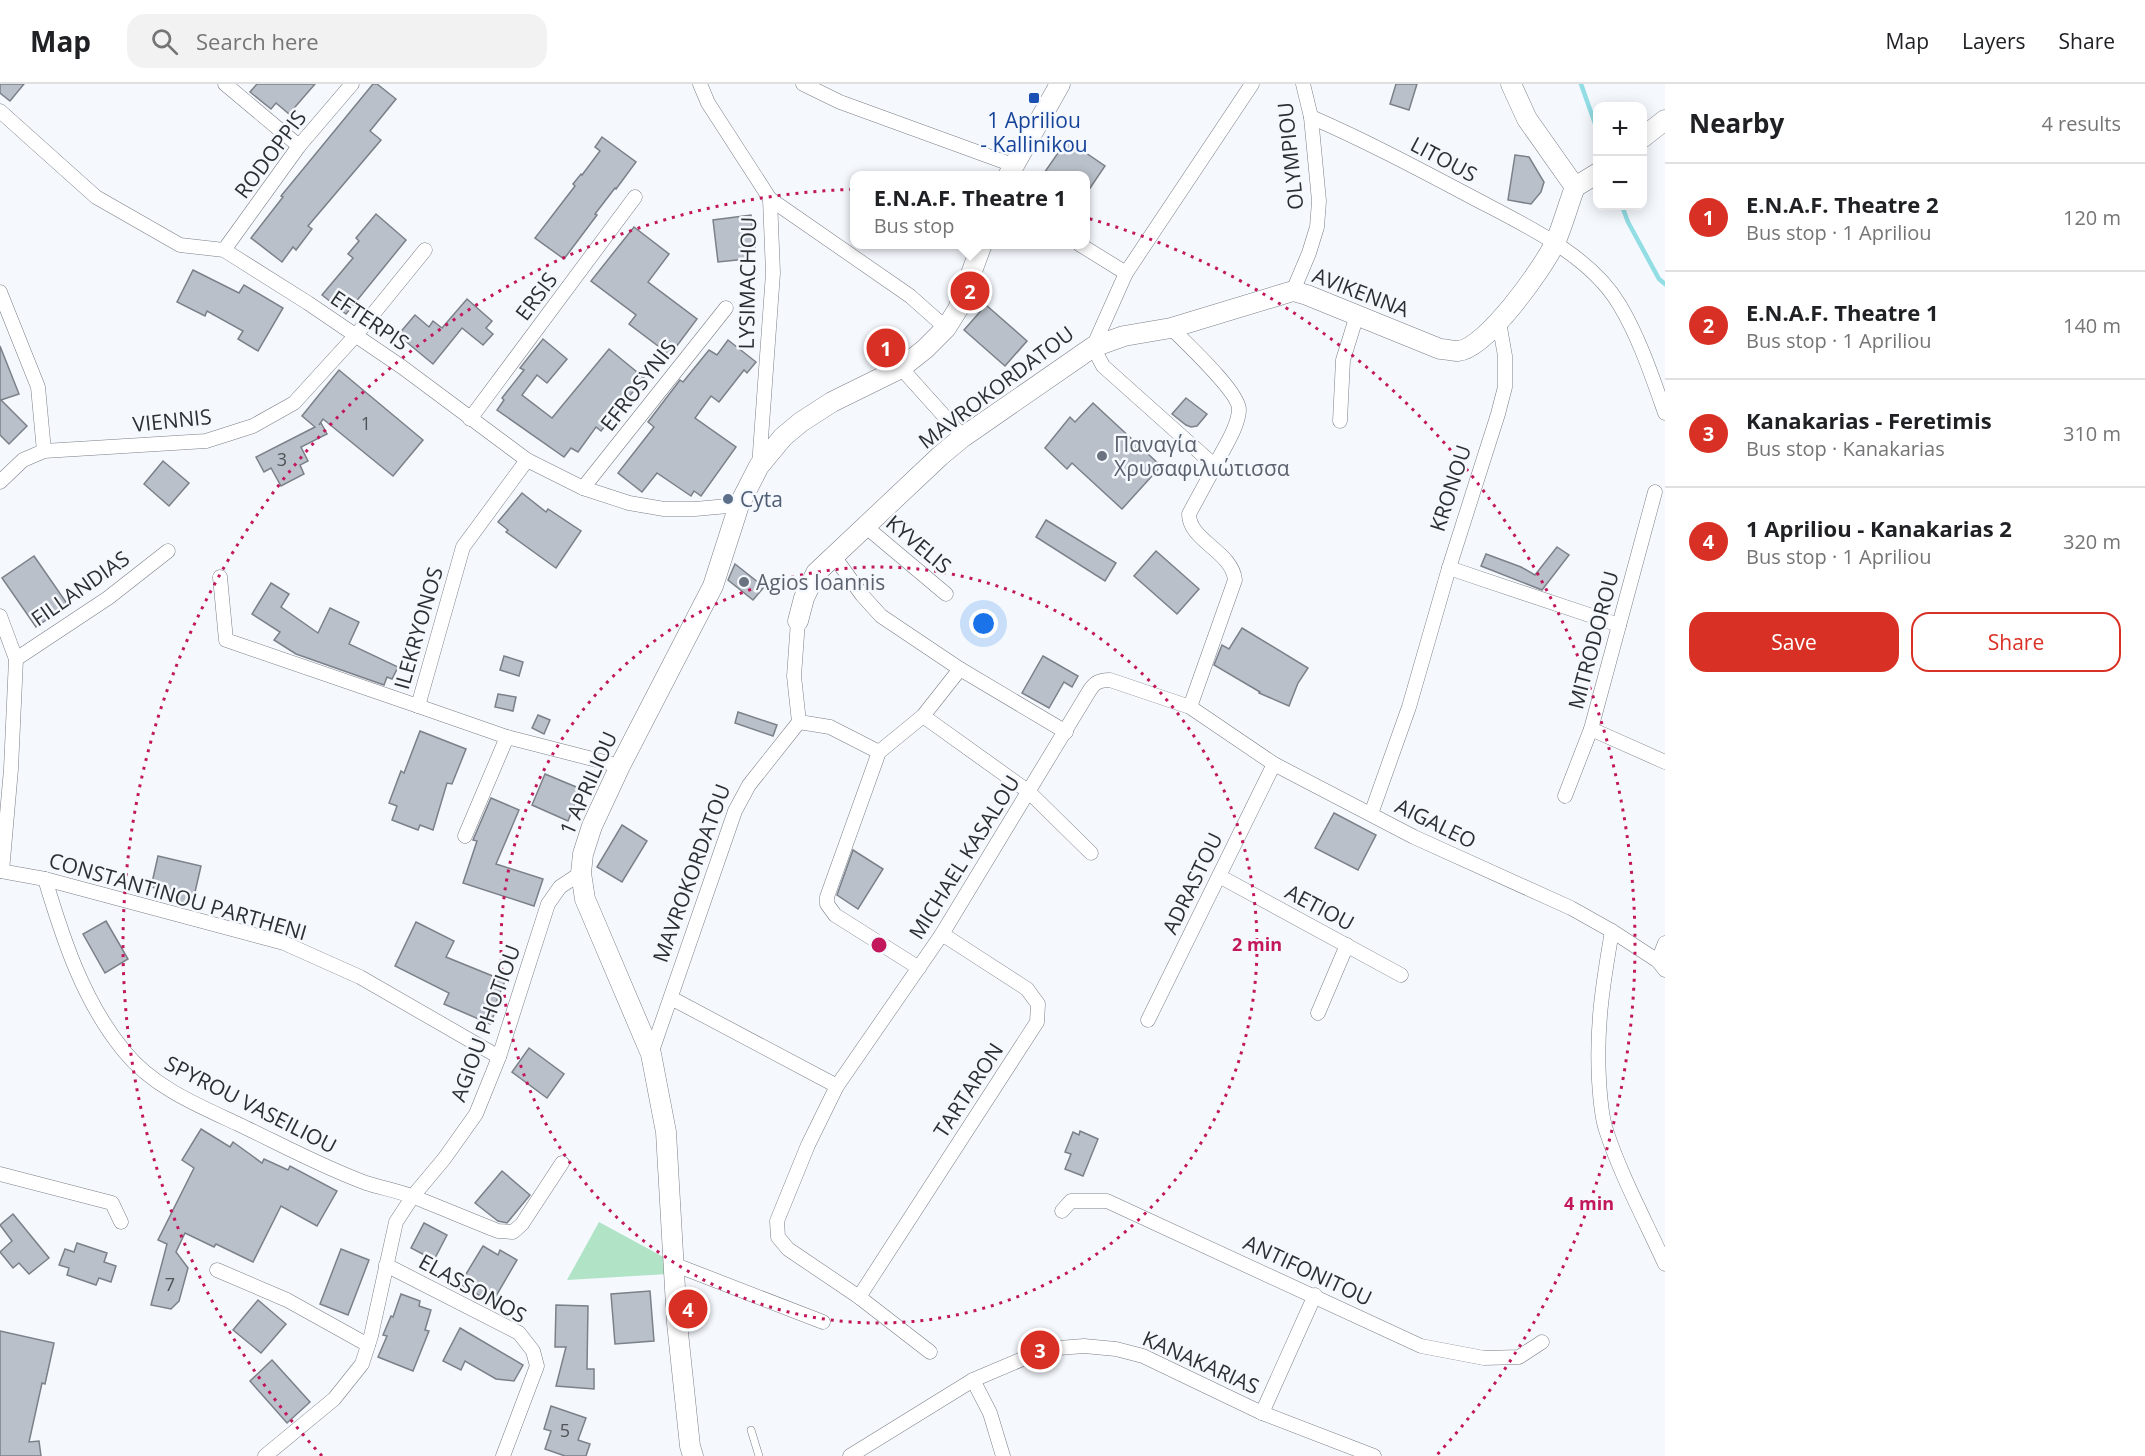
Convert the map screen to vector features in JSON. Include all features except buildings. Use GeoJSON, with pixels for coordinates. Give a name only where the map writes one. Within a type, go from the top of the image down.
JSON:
{"type":"FeatureCollection","features":[{"type":"Feature","properties":{"kind":"main road"},"geometry":{"type":"LineString","coordinates":[[1010,170],[1060,84]]}},
{"type":"Feature","properties":{"kind":"main road"},"geometry":{"type":"LineString","coordinates":[[1511,84],[1527,119],[1575,187]]}},
{"type":"Feature","properties":{"kind":"main road"},"geometry":{"type":"LineString","coordinates":[[1647,134],[1665,120]]}},
{"type":"Feature","properties":{"kind":"main road"},"geometry":{"type":"LineString","coordinates":[[1499,321],[1545,262],[1556,242],[1575,187],[1593,176]]}},
{"type":"Feature","properties":{"kind":"main road","name":"1 APRILIOU"},"geometry":{"type":"LineString","coordinates":[[693,1456],[683,1379],[673,1264],[666,1132],[651,1054],[585,899],[581,873],[583,854],[592,826],[620,766],[713,586],[739,505],[759,466],[783,437],[801,422],[832,402],[901,368],[926,349],[946,328],[958,309],[980,249]]}},
{"type":"Feature","properties":{"kind":"main road","name":"AVIKENNA"},"geometry":{"type":"LineString","coordinates":[[1093,347],[1124,336],[1171,328],[1293,291],[1440,349],[1459,351],[1474,344],[1499,321]]}},
{"type":"Feature","properties":{"kind":"main road","name":"MAVROKORDATOU"},"geometry":{"type":"LineString","coordinates":[[798,621],[804,597],[816,573],[833,555],[963,436],[1093,347]]}},
{"type":"Feature","properties":{"kind":"street"},"geometry":{"type":"LineString","coordinates":[[225,84],[299,146]]}},
{"type":"Feature","properties":{"kind":"street","name":"RODOPPIS"},"geometry":{"type":"LineString","coordinates":[[224,250],[299,146],[352,84]]}},
{"type":"Feature","properties":{"kind":"street","name":"LYSIMACHOU"},"geometry":{"type":"LineString","coordinates":[[700,84],[708,103],[770,199],[773,273],[759,466]]}},
{"type":"Feature","properties":{"kind":"street"},"geometry":{"type":"LineString","coordinates":[[803,84],[840,102],[1010,170]]}},
{"type":"Feature","properties":{"kind":"street","name":"MAVROKORDATOU"},"geometry":{"type":"LineString","coordinates":[[1093,347],[1126,273],[1252,84]]}},
{"type":"Feature","properties":{"kind":"street","name":"OLYMPIOU"},"geometry":{"type":"LineString","coordinates":[[1293,291],[1317,227],[1319,201],[1311,117],[1303,84]]}},
{"type":"Feature","properties":{"kind":"street","name":"EFTERPIS"},"geometry":{"type":"LineString","coordinates":[[0,111],[96,197],[180,245],[224,250],[356,335],[527,460],[583,488],[628,503],[664,509],[739,505]]}},
{"type":"Feature","properties":{"kind":"street","name":"LITOUS"},"geometry":{"type":"LineString","coordinates":[[1311,117],[1370,143],[1556,242],[1598,278],[1619,303],[1646,359],[1665,413]]}},
{"type":"Feature","properties":{"kind":"street","name":"ERSIS"},"geometry":{"type":"LineString","coordinates":[[470,419],[636,197]]}},
{"type":"Feature","properties":{"kind":"street"},"geometry":{"type":"LineString","coordinates":[[770,199],[902,290],[946,328]]}},
{"type":"Feature","properties":{"kind":"street"},"geometry":{"type":"LineString","coordinates":[[1087,249],[1126,273]]}},
{"type":"Feature","properties":{"kind":"street","name":"VIENNIS"},"geometry":{"type":"LineString","coordinates":[[0,482],[23,460],[44,451],[206,441],[254,426],[294,403],[356,335],[425,250]]}},
{"type":"Feature","properties":{"kind":"street"},"geometry":{"type":"LineString","coordinates":[[0,292],[38,387],[44,451]]}},
{"type":"Feature","properties":{"kind":"street","name":"EFROSYNIS"},"geometry":{"type":"LineString","coordinates":[[583,488],[726,308]]}},
{"type":"Feature","properties":{"kind":"street"},"geometry":{"type":"LineString","coordinates":[[1340,421],[1343,360],[1357,315]]}},
{"type":"Feature","properties":{"kind":"street","name":"KRONOU"},"geometry":{"type":"LineString","coordinates":[[1371,814],[1409,707],[1449,568],[1498,414],[1505,387],[1505,356],[1499,321]]}},
{"type":"Feature","properties":{"kind":"street"},"geometry":{"type":"LineString","coordinates":[[1171,328],[1232,392],[1239,406],[1238,418],[1189,514],[1189,520],[1197,532],[1230,564],[1235,580],[1191,707]]}},
{"type":"Feature","properties":{"kind":"street"},"geometry":{"type":"LineString","coordinates":[[1093,347],[1103,366],[1215,466]]}},
{"type":"Feature","properties":{"kind":"street"},"geometry":{"type":"LineString","coordinates":[[901,368],[963,436]]}},
{"type":"Feature","properties":{"kind":"street","name":"ILEKRYONOS"},"geometry":{"type":"LineString","coordinates":[[220,577],[226,640],[418,706],[463,546],[527,460]]}},
{"type":"Feature","properties":{"kind":"street","name":"MITRODOROU"},"geometry":{"type":"LineString","coordinates":[[1565,796],[1591,729],[1655,492]]}},
{"type":"Feature","properties":{"kind":"street","name":"KYVELIS"},"geometry":{"type":"LineString","coordinates":[[865,526],[946,594]]}},
{"type":"Feature","properties":{"kind":"street","name":"FILLANDIAS"},"geometry":{"type":"LineString","coordinates":[[16,659],[108,598],[168,551]]}},
{"type":"Feature","properties":{"kind":"street"},"geometry":{"type":"LineString","coordinates":[[833,555],[862,595],[881,616],[960,669],[1066,732]]}},
{"type":"Feature","properties":{"kind":"street"},"geometry":{"type":"LineString","coordinates":[[1449,568],[1619,625]]}},
{"type":"Feature","properties":{"kind":"street"},"geometry":{"type":"LineString","coordinates":[[0,616],[16,659],[5,768],[1,871]]}},
{"type":"Feature","properties":{"kind":"street","name":"MAVROKORDATOU"},"geometry":{"type":"LineString","coordinates":[[651,1054],[735,811],[749,785],[799,722],[794,676],[798,621]]}},
{"type":"Feature","properties":{"kind":"street"},"geometry":{"type":"LineString","coordinates":[[919,968],[835,915],[827,904],[827,897],[879,752],[922,716],[960,669]]}},
{"type":"Feature","properties":{"kind":"street","name":"MICHAEL KASALOU"},"geometry":{"type":"LineString","coordinates":[[859,1297],[788,1249],[778,1237],[777,1221],[808,1145],[837,1086],[942,934],[1094,684],[1099,680],[1110,680],[1191,707]]}},
{"type":"Feature","properties":{"kind":"street"},"geometry":{"type":"LineString","coordinates":[[418,706],[507,737],[620,766]]}},
{"type":"Feature","properties":{"kind":"street","name":"AIGALEO"},"geometry":{"type":"LineString","coordinates":[[1191,707],[1274,764],[1414,837],[1572,908],[1612,930],[1661,966]]}},
{"type":"Feature","properties":{"kind":"street"},"geometry":{"type":"LineString","coordinates":[[922,716],[1029,792],[1090,853]]}},
{"type":"Feature","properties":{"kind":"street"},"geometry":{"type":"LineString","coordinates":[[799,722],[830,727],[879,752]]}},
{"type":"Feature","properties":{"kind":"street"},"geometry":{"type":"LineString","coordinates":[[1591,729],[1665,762]]}},
{"type":"Feature","properties":{"kind":"street"},"geometry":{"type":"LineString","coordinates":[[465,836],[507,737]]}},
{"type":"Feature","properties":{"kind":"street","name":"ADRASTOU"},"geometry":{"type":"LineString","coordinates":[[1148,1020],[1274,764]]}},
{"type":"Feature","properties":{"kind":"street","name":"CONSTANTINOU PARTHENI"},"geometry":{"type":"LineString","coordinates":[[1,871],[45,879],[284,943],[360,976],[499,1057]]}},
{"type":"Feature","properties":{"kind":"street","name":"AGIOU PHOTIOU"},"geometry":{"type":"LineString","coordinates":[[265,1456],[334,1399],[362,1364],[396,1222],[412,1197],[444,1159],[476,1114],[499,1057],[548,904],[560,887],[581,873]]}},
{"type":"Feature","properties":{"kind":"street","name":"AETIOU"},"geometry":{"type":"LineString","coordinates":[[1219,876],[1401,975]]}},
{"type":"Feature","properties":{"kind":"street","name":"SPYROU VASEILIOU"},"geometry":{"type":"LineString","coordinates":[[45,879],[64,940],[79,978],[97,1011],[123,1051],[146,1074],[180,1097],[328,1167],[366,1183],[412,1197],[498,1232],[513,1232],[522,1224],[562,1163]]}},
{"type":"Feature","properties":{"kind":"street"},"geometry":{"type":"LineString","coordinates":[[1612,930],[1600,998],[1598,1050],[1605,1128],[1620,1168],[1665,1264]]}},
{"type":"Feature","properties":{"kind":"street","name":"TARTARON"},"geometry":{"type":"LineString","coordinates":[[859,1297],[1037,1022],[1038,1004],[1027,989],[942,934]]}},
{"type":"Feature","properties":{"kind":"street"},"geometry":{"type":"LineString","coordinates":[[1661,966],[1665,943]]}},
{"type":"Feature","properties":{"kind":"street"},"geometry":{"type":"LineString","coordinates":[[1318,1013],[1347,945]]}},
{"type":"Feature","properties":{"kind":"street"},"geometry":{"type":"LineString","coordinates":[[671,998],[837,1086]]}},
{"type":"Feature","properties":{"kind":"street"},"geometry":{"type":"LineString","coordinates":[[0,1174],[112,1203],[121,1222]]}},
{"type":"Feature","properties":{"kind":"street","name":"ANTIFONITOU"},"geometry":{"type":"LineString","coordinates":[[1062,1211],[1071,1201],[1107,1201],[1422,1346],[1484,1358],[1519,1357],[1542,1342]]}},
{"type":"Feature","properties":{"kind":"street"},"geometry":{"type":"LineString","coordinates":[[673,1264],[823,1322]]}},
{"type":"Feature","properties":{"kind":"street","name":"ELASSONOS"},"geometry":{"type":"LineString","coordinates":[[386,1265],[519,1333],[533,1352],[537,1366],[503,1456]]}},
{"type":"Feature","properties":{"kind":"street"},"geometry":{"type":"LineString","coordinates":[[217,1270],[287,1300],[368,1345]]}},
{"type":"Feature","properties":{"kind":"street"},"geometry":{"type":"LineString","coordinates":[[1263,1413],[1315,1295]]}},
{"type":"Feature","properties":{"kind":"street"},"geometry":{"type":"LineString","coordinates":[[859,1297],[930,1352]]}},
{"type":"Feature","properties":{"kind":"street","name":"KANAKARIAS"},"geometry":{"type":"LineString","coordinates":[[850,1456],[973,1380],[1046,1349],[1084,1346],[1116,1349],[1143,1356],[1263,1413],[1374,1456]]}},
{"type":"Feature","properties":{"kind":"street"},"geometry":{"type":"LineString","coordinates":[[973,1380],[990,1413],[1003,1456]]}},
{"type":"Feature","properties":{"kind":"lane"},"geometry":{"type":"LineString","coordinates":[[751,1430],[759,1456]]}},
{"type":"Feature","properties":{"kind":"green space"},"geometry":{"type":"Polygon","coordinates":[[[599,1222],[669,1260],[668,1274],[567,1280],[599,1222]]]}},
{"type":"Feature","properties":{"kind":"waterway"},"geometry":{"type":"LineString","coordinates":[[1581,84],[1593,118]]}},
{"type":"Feature","properties":{"kind":"waterway"},"geometry":{"type":"LineString","coordinates":[[1624,210],[1659,279],[1665,284]]}},
{"type":"Feature","properties":{"kind":"place","name":"1 Apriliou - Kallinikou"},"geometry":{"type":"Point","coordinates":[1034,98]}},
{"type":"Feature","properties":{"kind":"place","name":"E.N.A.F. Theatre 1"},"geometry":{"type":"Point","coordinates":[970,291]}},
{"type":"Feature","properties":{"kind":"place","name":"E.N.A.F. Theatre 2"},"geometry":{"type":"Point","coordinates":[886,348]}},
{"type":"Feature","properties":{"kind":"place","name":"Παναγία Χρυσαφιλιώτισσα"},"geometry":{"type":"Point","coordinates":[1102,456]}},
{"type":"Feature","properties":{"kind":"place","name":"Cyta"},"geometry":{"type":"Point","coordinates":[728,499]}},
{"type":"Feature","properties":{"kind":"place","name":"Agios Ioannis"},"geometry":{"type":"Point","coordinates":[744,582]}},
{"type":"Feature","properties":{"kind":"place","name":"1 Apriliou - Kanakarias 2"},"geometry":{"type":"Point","coordinates":[688,1309]}},
{"type":"Feature","properties":{"kind":"place","name":"Kanakarias - Feretimis"},"geometry":{"type":"Point","coordinates":[1040,1350]}}]}
